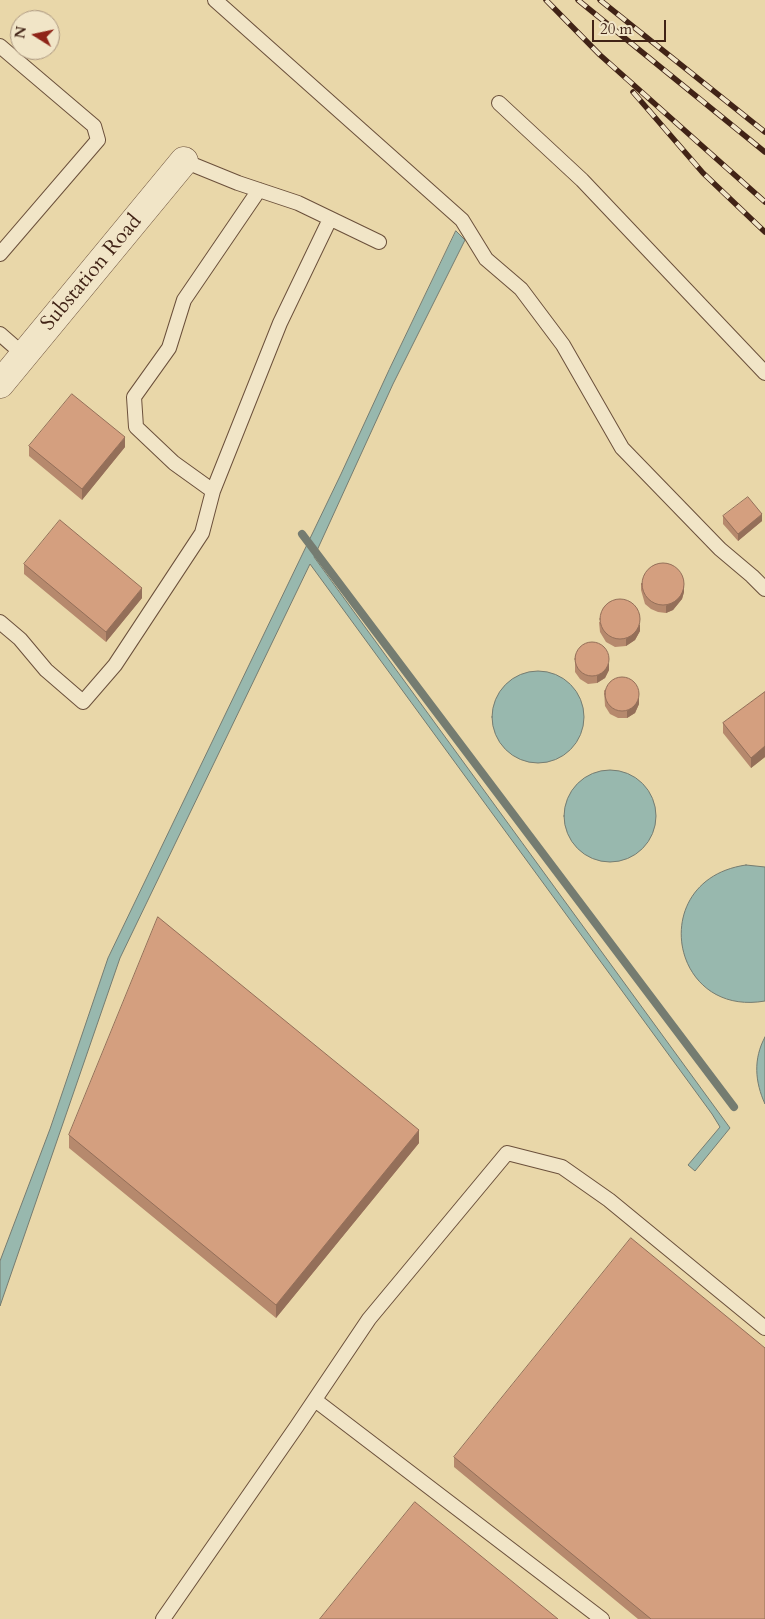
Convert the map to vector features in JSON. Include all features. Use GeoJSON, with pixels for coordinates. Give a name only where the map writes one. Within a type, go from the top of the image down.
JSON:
{"type":"FeatureCollection","features":[{"type":"Feature","properties":{"kind":"street","name":"Substation Road"},"geometry":{"type":"LineString","coordinates":[[0,384],[184,161]]}},
{"type":"Feature","properties":{"kind":"lane"},"geometry":{"type":"LineString","coordinates":[[215,0],[462,220],[486,259],[521,289],[563,345],[622,448],[720,549],[765,589]]}},
{"type":"Feature","properties":{"kind":"lane"},"geometry":{"type":"LineString","coordinates":[[0,46],[94,126],[98,140],[0,254]]}},
{"type":"Feature","properties":{"kind":"lane"},"geometry":{"type":"LineString","coordinates":[[499,103],[582,180],[765,373]]}},
{"type":"Feature","properties":{"kind":"lane"},"geometry":{"type":"LineString","coordinates":[[184,161],[298,204],[380,242]]}},
{"type":"Feature","properties":{"kind":"lane"},"geometry":{"type":"LineString","coordinates":[[213,490],[174,463],[136,427],[134,397],[170,348],[184,300],[259,190]]}},
{"type":"Feature","properties":{"kind":"lane"},"geometry":{"type":"LineString","coordinates":[[0,622],[20,639],[46,670],[83,702],[115,665],[202,533],[213,490],[280,322],[330,219]]}},
{"type":"Feature","properties":{"kind":"lane"},"geometry":{"type":"LineString","coordinates":[[0,334],[24,355]]}},
{"type":"Feature","properties":{"kind":"lane"},"geometry":{"type":"LineString","coordinates":[[163,1619],[369,1319],[507,1153],[562,1167],[609,1200],[765,1328]]}},
{"type":"Feature","properties":{"kind":"lane"},"geometry":{"type":"LineString","coordinates":[[315,1400],[602,1619]]}},
{"type":"Feature","properties":{"kind":"water"},"geometry":{"type":"Polygon","coordinates":[[[456,231],[465,240],[393,384],[314,557],[730,1128],[695,1171],[688,1165],[720,1127],[712,1114],[310,564],[120,958],[0,1306],[0,1261],[50,1129],[108,958],[456,231]]]}},
{"type":"Feature","properties":{"kind":"water"},"geometry":{"type":"Polygon","coordinates":[[[538,671],[555,675],[570,685],[580,700],[584,717],[580,734],[570,749],[555,759],[538,763],[521,759],[506,749],[496,734],[492,717],[496,700],[506,685],[521,675],[538,671]]]}},
{"type":"Feature","properties":{"kind":"water"},"geometry":{"type":"Polygon","coordinates":[[[610,770],[627,774],[642,784],[652,799],[656,816],[652,833],[642,848],[627,858],[610,862],[593,858],[578,848],[568,833],[564,816],[568,799],[578,784],[593,774],[610,770]]]}},
{"type":"Feature","properties":{"kind":"water"},"geometry":{"type":"Polygon","coordinates":[[[746,865],[765,867],[765,1001],[733,1001],[707,989],[690,969],[682,945],[683,919],[693,895],[714,876],[746,865]]]}},
{"type":"Feature","properties":{"kind":"water"},"geometry":{"type":"Polygon","coordinates":[[[765,1037],[765,1104],[757,1079],[757,1062],[765,1037]]]}},
{"type":"Feature","properties":{"kind":"building"},"geometry":{"type":"Polygon","coordinates":[[[72,394],[125,437],[82,489],[29,446],[72,394]]]}},
{"type":"Feature","properties":{"kind":"building"},"geometry":{"type":"Polygon","coordinates":[[[748,497],[762,514],[738,534],[723,516],[748,497]]]}},
{"type":"Feature","properties":{"kind":"building"},"geometry":{"type":"Polygon","coordinates":[[[60,520],[142,588],[106,632],[24,564],[60,520]]]}},
{"type":"Feature","properties":{"kind":"building"},"geometry":{"type":"Polygon","coordinates":[[[663,563],[678,569],[684,584],[678,599],[663,605],[648,599],[642,584],[648,569],[663,563]]]}},
{"type":"Feature","properties":{"kind":"building"},"geometry":{"type":"Polygon","coordinates":[[[624,599],[631,602],[637,608],[640,619],[639,627],[631,636],[624,639],[616,639],[609,636],[601,627],[600,615],[603,608],[612,600],[624,599]]]}},
{"type":"Feature","properties":{"kind":"building"},"geometry":{"type":"Polygon","coordinates":[[[592,642],[599,643],[604,647],[608,652],[608,666],[604,671],[599,675],[592,676],[585,675],[580,671],[576,666],[575,659],[576,652],[580,647],[585,643],[592,642]]]}},
{"type":"Feature","properties":{"kind":"building"},"geometry":{"type":"Polygon","coordinates":[[[622,677],[629,678],[634,682],[638,687],[638,701],[634,706],[629,710],[622,711],[615,710],[610,706],[606,701],[605,694],[606,687],[610,682],[615,678],[622,677]]]}},
{"type":"Feature","properties":{"kind":"building"},"geometry":{"type":"Polygon","coordinates":[[[765,692],[765,746],[751,758],[723,723],[765,692]]]}},
{"type":"Feature","properties":{"kind":"building"},"geometry":{"type":"Polygon","coordinates":[[[158,917],[419,1130],[276,1305],[69,1135],[158,917]]]}},
{"type":"Feature","properties":{"kind":"building"},"geometry":{"type":"Polygon","coordinates":[[[631,1238],[765,1348],[765,1619],[651,1619],[454,1457],[631,1238]]]}},
{"type":"Feature","properties":{"kind":"building"},"geometry":{"type":"Polygon","coordinates":[[[415,1502],[558,1619],[320,1619],[415,1502]]]}},
{"type":"Feature","properties":{"kind":"waterway"},"geometry":{"type":"LineString","coordinates":[[302,534],[734,1107]]}},
{"type":"Feature","properties":{"kind":"railway"},"geometry":{"type":"LineString","coordinates":[[546,0],[600,55],[765,202]]}},
{"type":"Feature","properties":{"kind":"railway"},"geometry":{"type":"LineString","coordinates":[[578,0],[765,152]]}},
{"type":"Feature","properties":{"kind":"railway"},"geometry":{"type":"LineString","coordinates":[[600,0],[765,132]]}},
{"type":"Feature","properties":{"kind":"railway"},"geometry":{"type":"LineString","coordinates":[[633,92],[703,173],[765,232]]}}]}
